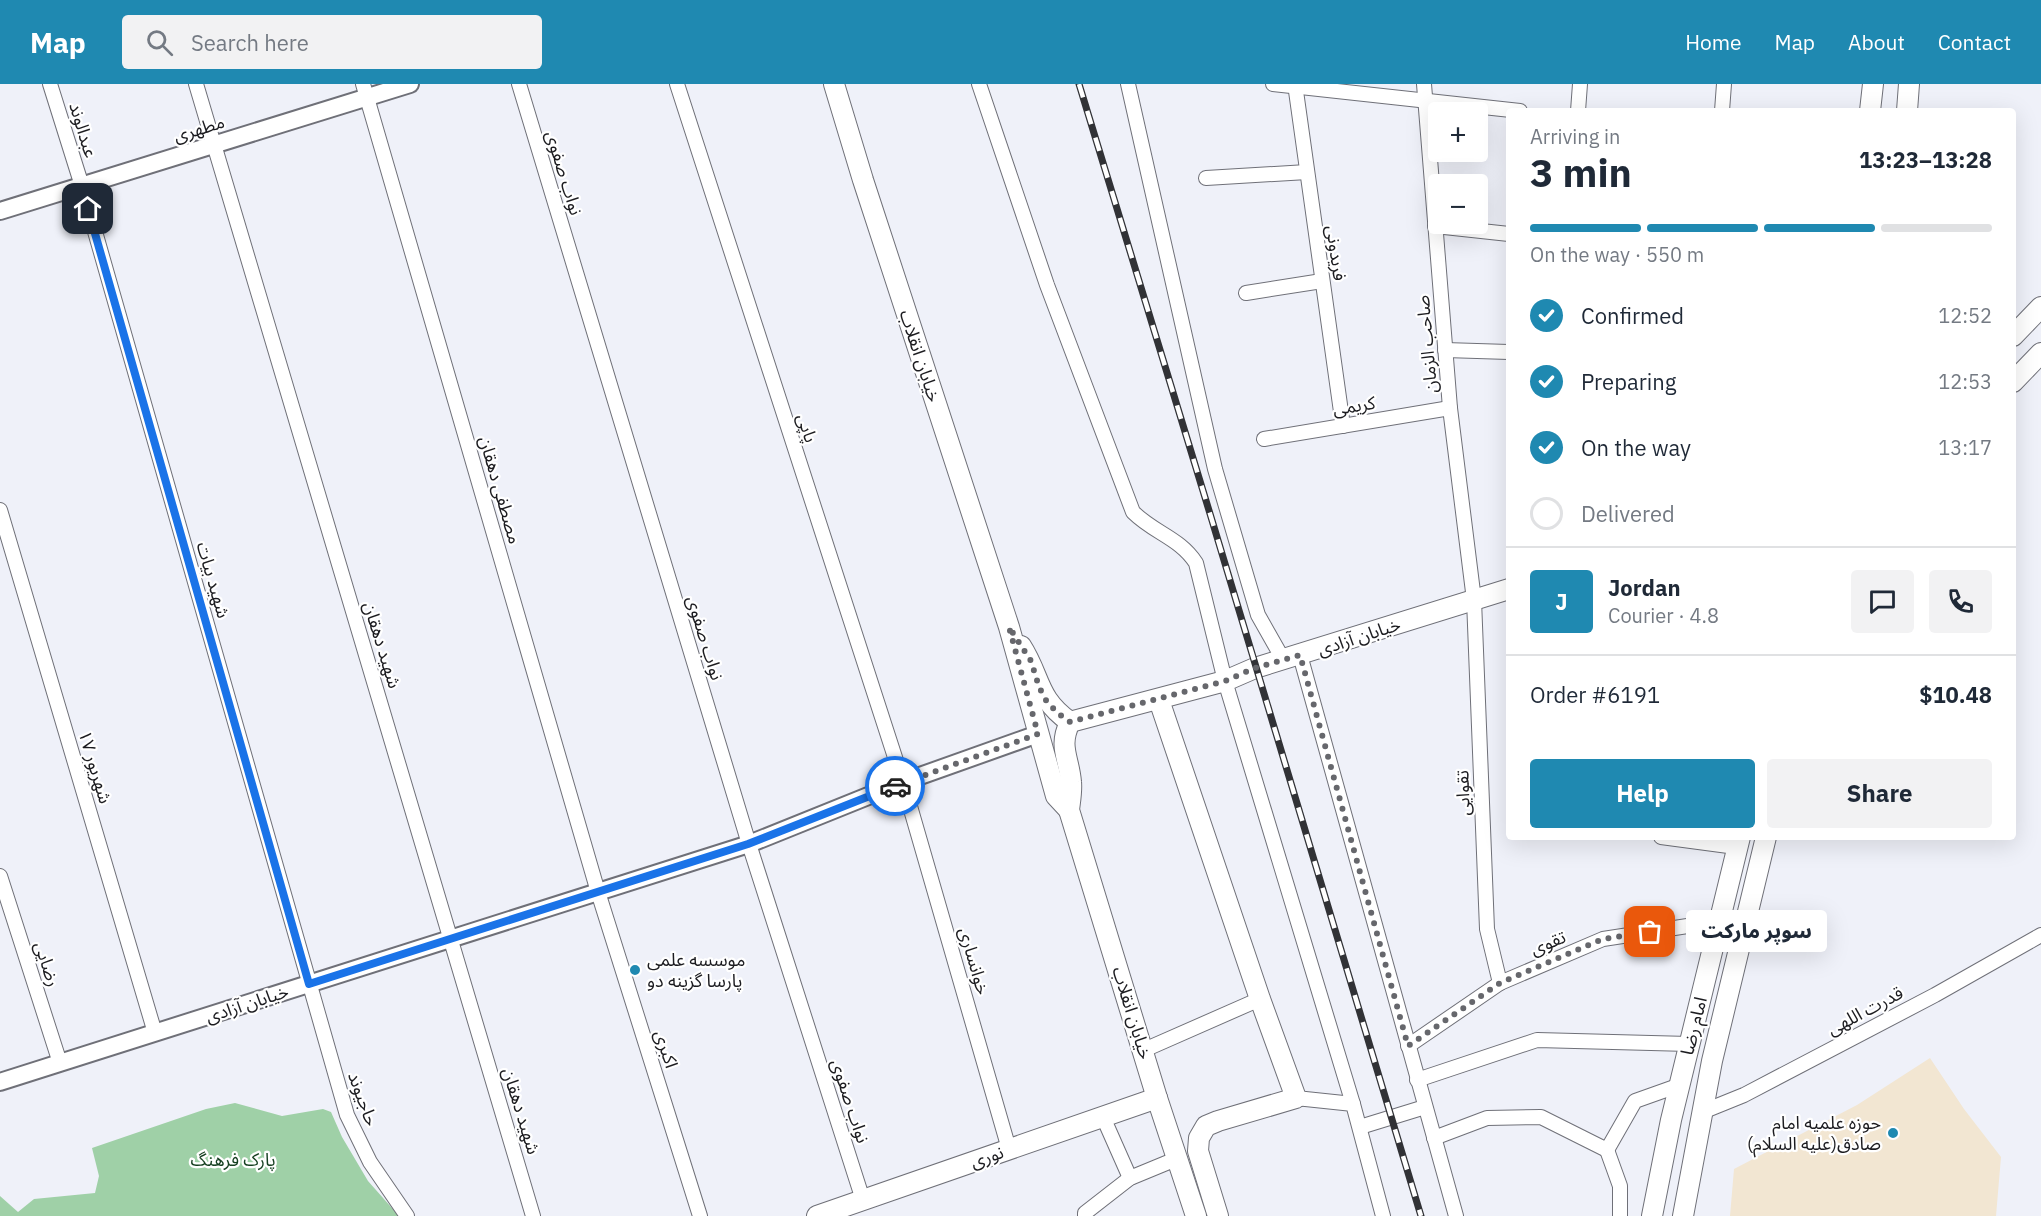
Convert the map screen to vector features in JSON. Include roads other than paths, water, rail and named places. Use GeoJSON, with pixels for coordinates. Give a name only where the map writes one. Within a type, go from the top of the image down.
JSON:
{"type":"FeatureCollection","features":[{"type":"Feature","properties":{"kind":"main road","name":"خیابان انقلاب"},"geometry":{"type":"LineString","coordinates":[[834,84],[1009,627],[1056,796],[1069,810]]}},
{"type":"Feature","properties":{"kind":"main road"},"geometry":{"type":"LineString","coordinates":[[1870,108],[1873,84]]}},
{"type":"Feature","properties":{"kind":"main road"},"geometry":{"type":"LineString","coordinates":[[1907,108],[1909,84]]}},
{"type":"Feature","properties":{"kind":"main road"},"geometry":{"type":"LineString","coordinates":[[2016,333],[2041,307]]}},
{"type":"Feature","properties":{"kind":"main road"},"geometry":{"type":"LineString","coordinates":[[2016,379],[2041,353]]}},
{"type":"Feature","properties":{"kind":"main road","name":"خیابان آزادی"},"geometry":{"type":"LineString","coordinates":[[1070,722],[1225,681],[1255,668],[1506,590]]}},
{"type":"Feature","properties":{"kind":"main road","name":"خیابان انقلاب"},"geometry":{"type":"LineString","coordinates":[[1009,627],[1031,661],[1039,687],[1047,702],[1070,722],[1064,734],[1063,743],[1071,783],[1069,810],[1176,1159],[1196,1216]]}},
{"type":"Feature","properties":{"kind":"main road"},"geometry":{"type":"LineString","coordinates":[[1159,700],[1260,999],[1296,1098],[1206,1126],[1199,1137],[1198,1151],[1218,1216]]}},
{"type":"Feature","properties":{"kind":"main road","name":"امام رضا"},"geometry":{"type":"LineString","coordinates":[[1683,1216],[1702,1112],[1765,840]]}},
{"type":"Feature","properties":{"kind":"main road","name":"امام رضا"},"geometry":{"type":"LineString","coordinates":[[1652,1216],[1659,1174],[1738,842]]}},
{"type":"Feature","properties":{"kind":"main road","name":"نوری"},"geometry":{"type":"LineString","coordinates":[[818,1216],[1157,1098]]}},
{"type":"Feature","properties":{"kind":"street","name":"عبدالوند"},"geometry":{"type":"LineString","coordinates":[[50,84],[82,186]]}},
{"type":"Feature","properties":{"kind":"street","name":"شهید دهقان"},"geometry":{"type":"LineString","coordinates":[[196,84],[533,1216]]}},
{"type":"Feature","properties":{"kind":"street","name":"مطهری"},"geometry":{"type":"LineString","coordinates":[[0,212],[214,145],[365,91],[410,84]]}},
{"type":"Feature","properties":{"kind":"street","name":"نواب صفوی"},"geometry":{"type":"LineString","coordinates":[[519,84],[748,844],[863,1200]]}},
{"type":"Feature","properties":{"kind":"street","name":"پاپی"},"geometry":{"type":"LineString","coordinates":[[677,84],[903,782]]}},
{"type":"Feature","properties":{"kind":"street"},"geometry":{"type":"LineString","coordinates":[[979,84],[1047,285],[1133,512],[1149,526],[1188,550],[1196,563],[1225,681],[1360,1127],[1383,1216]]}},
{"type":"Feature","properties":{"kind":"street"},"geometry":{"type":"LineString","coordinates":[[1128,84],[1215,469],[1258,615],[1292,658],[1418,1080],[1455,1216]]}},
{"type":"Feature","properties":{"kind":"street"},"geometry":{"type":"LineString","coordinates":[[1273,84],[1506,109]]}},
{"type":"Feature","properties":{"kind":"street","name":"صاحب الزمان"},"geometry":{"type":"LineString","coordinates":[[1424,84],[1431,174]]}},
{"type":"Feature","properties":{"kind":"street"},"geometry":{"type":"LineString","coordinates":[[1578,108],[1580,84]]}},
{"type":"Feature","properties":{"kind":"street"},"geometry":{"type":"LineString","coordinates":[[1722,108],[1724,84]]}},
{"type":"Feature","properties":{"kind":"street","name":"فریدونی"},"geometry":{"type":"LineString","coordinates":[[1295,85],[1343,426]]}},
{"type":"Feature","properties":{"kind":"street","name":"مصطفی دهقان"},"geometry":{"type":"LineString","coordinates":[[365,91],[598,892]]}},
{"type":"Feature","properties":{"kind":"street"},"geometry":{"type":"LineString","coordinates":[[1206,178],[1307,172]]}},
{"type":"Feature","properties":{"kind":"street","name":"شهید بیات"},"geometry":{"type":"LineString","coordinates":[[82,186],[309,984]]}},
{"type":"Feature","properties":{"kind":"street"},"geometry":{"type":"LineString","coordinates":[[1488,232],[1506,234]]}},
{"type":"Feature","properties":{"kind":"street","name":"صاحب الزمان"},"geometry":{"type":"LineString","coordinates":[[1436,234],[1450,408],[1474,600]]}},
{"type":"Feature","properties":{"kind":"street"},"geometry":{"type":"LineString","coordinates":[[1246,293],[1322,281]]}},
{"type":"Feature","properties":{"kind":"street"},"geometry":{"type":"LineString","coordinates":[[1445,350],[1506,352]]}},
{"type":"Feature","properties":{"kind":"street","name":"کریمی"},"geometry":{"type":"LineString","coordinates":[[1264,438],[1450,408]]}},
{"type":"Feature","properties":{"kind":"street","name":"۱۷ شهریور"},"geometry":{"type":"LineString","coordinates":[[0,510],[155,1033]]}},
{"type":"Feature","properties":{"kind":"street","name":"تقوایی"},"geometry":{"type":"LineString","coordinates":[[1474,600],[1487,929],[1500,983]]}},
{"type":"Feature","properties":{"kind":"street","name":"خیابان آزادی"},"geometry":{"type":"LineString","coordinates":[[0,1083],[748,844],[903,782],[1038,734]]}},
{"type":"Feature","properties":{"kind":"street","name":"خوانساری"},"geometry":{"type":"LineString","coordinates":[[903,782],[1010,1149]]}},
{"type":"Feature","properties":{"kind":"street"},"geometry":{"type":"LineString","coordinates":[[1707,840],[1738,842]]}},
{"type":"Feature","properties":{"kind":"street","name":"رضایی"},"geometry":{"type":"LineString","coordinates":[[0,876],[60,1063]]}},
{"type":"Feature","properties":{"kind":"street","name":"اکبری"},"geometry":{"type":"LineString","coordinates":[[598,892],[700,1216]]}},
{"type":"Feature","properties":{"kind":"street","name":"تقوی"},"geometry":{"type":"LineString","coordinates":[[1408,1046],[1500,983],[1603,939],[1719,921]]}},
{"type":"Feature","properties":{"kind":"street","name":"قدرت اللهی"},"geometry":{"type":"LineString","coordinates":[[1702,1112],[1744,1095],[1935,995],[2041,935]]}},
{"type":"Feature","properties":{"kind":"street","name":"حاجیوند"},"geometry":{"type":"LineString","coordinates":[[309,984],[346,1115],[370,1162],[407,1216]]}},
{"type":"Feature","properties":{"kind":"street"},"geometry":{"type":"LineString","coordinates":[[1144,1050],[1260,999]]}},
{"type":"Feature","properties":{"kind":"street"},"geometry":{"type":"LineString","coordinates":[[1418,1080],[1537,1040],[1689,1044]]}},
{"type":"Feature","properties":{"kind":"street"},"geometry":{"type":"LineString","coordinates":[[1607,1150],[1635,1101],[1680,1085]]}},
{"type":"Feature","properties":{"kind":"street"},"geometry":{"type":"LineString","coordinates":[[1296,1098],[1353,1104]]}},
{"type":"Feature","properties":{"kind":"street"},"geometry":{"type":"LineString","coordinates":[[1360,1127],[1425,1107]]}},
{"type":"Feature","properties":{"kind":"street"},"geometry":{"type":"LineString","coordinates":[[1103,1117],[1130,1178]]}},
{"type":"Feature","properties":{"kind":"street"},"geometry":{"type":"LineString","coordinates":[[1434,1138],[1487,1118],[1541,1118],[1607,1150],[1620,1186],[1620,1216]]}},
{"type":"Feature","properties":{"kind":"street"},"geometry":{"type":"LineString","coordinates":[[1085,1216],[1085,1213],[1130,1178],[1176,1159]]}},
{"type":"Feature","properties":{"kind":"railway"},"geometry":{"type":"LineString","coordinates":[[1079,84],[1421,1216]]}},
{"type":"Feature","properties":{"kind":"place","name":"سوپر مارکت"},"geometry":{"type":"Point","coordinates":[1650,932]}},
{"type":"Feature","properties":{"kind":"place","name":"موسسه علمی پارسا گزینه دو"},"geometry":{"type":"Point","coordinates":[635,970]}},
{"type":"Feature","properties":{"kind":"place","name":"حوزه علمیه امام صادق(علیه السلام)"},"geometry":{"type":"Point","coordinates":[1893,1133]}},
{"type":"Feature","properties":{"kind":"park label","name":"پارک فرهنگ"},"geometry":{"type":"Point","coordinates":[233,1160]}}]}
